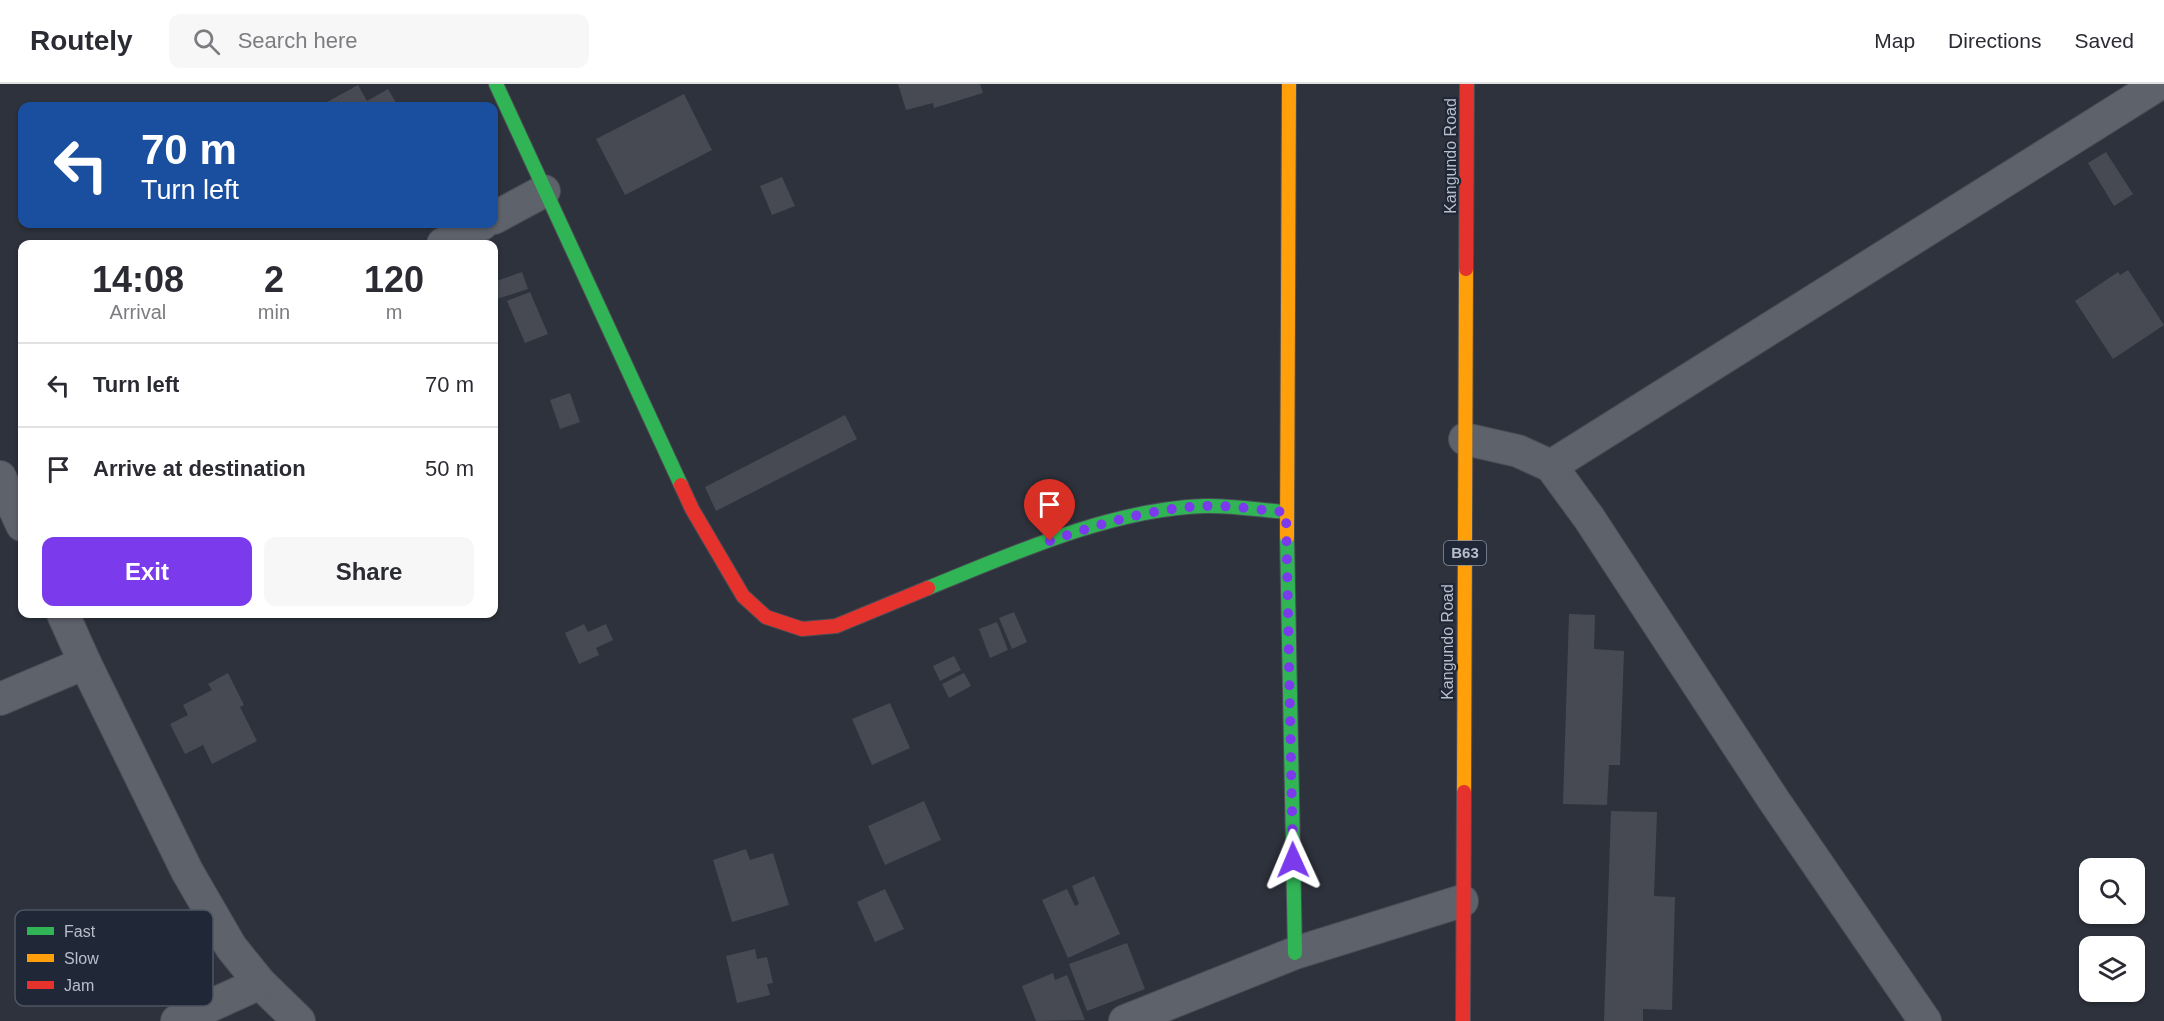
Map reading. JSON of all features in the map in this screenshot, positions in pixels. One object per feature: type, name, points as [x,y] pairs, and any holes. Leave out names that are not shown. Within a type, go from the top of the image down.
[{"type":"main road","points":[[496,84],[692,509],[743,596],[766,617],[802,629],[836,626],[1010,555],[1091,527],[1148,513],[1204,506],[1286,512]]},
{"type":"main road","points":[[1289,84],[1286,512],[1295,953]]},
{"type":"main road","name":"Kangundo Road","points":[[1462,1021],[1467,84]]},
{"type":"street","points":[[1551,466],[2159,84]]},
{"type":"street","points":[[498,216],[544,191]]},
{"type":"street","points":[[451,240],[474,228]]},
{"type":"street","points":[[1465,439],[1518,451],[1551,466],[1589,518],[1773,799],[1925,1021]]},
{"type":"street","points":[[18,467],[0,477],[18,516]]},
{"type":"street","points":[[65,618],[187,871],[210,910]]},
{"type":"street","points":[[0,699],[85,663]]},
{"type":"street","points":[[1125,1021],[1295,953],[1462,901]]},
{"type":"street","points":[[213,916],[231,947],[260,983],[299,1021]]},
{"type":"street","points":[[213,1005],[260,983]]},
{"type":"street","points":[[177,1021],[210,1006]]},
{"type":"building","points":[[898,84],[980,84],[983,93],[934,108],[933,103],[906,110]]},
{"type":"building","points":[[358,85],[367,101],[388,89],[396,102],[327,102]]},
{"type":"building","points":[[684,94],[712,150],[625,195],[596,139]]},
{"type":"building","points":[[2106,152],[2133,194],[2114,206],[2088,163]]},
{"type":"building","points":[[782,177],[795,206],[772,215],[760,186]]},
{"type":"building","points":[[2128,270],[2164,325],[2113,359],[2075,301],[2118,272],[2120,275]]},
{"type":"building","points":[[522,272],[528,289],[498,299],[498,281]]},
{"type":"building","points":[[530,292],[548,334],[525,343],[507,301]]},
{"type":"building","points":[[570,393],[580,422],[560,429],[550,400]]},
{"type":"building","points":[[845,415],[857,439],[716,511],[705,487]]},
{"type":"building","points":[[1014,612],[1027,642],[1012,649],[999,618]]},
{"type":"building","points":[[1569,614],[1595,615],[1594,649],[1624,651],[1620,765],[1609,765],[1607,805],[1563,804]]},
{"type":"building","points":[[997,622],[1008,650],[990,658],[979,629]]},
{"type":"building","points":[[584,624],[588,632],[606,624],[613,640],[596,648],[599,655],[579,664],[565,633]]},
{"type":"building","points":[[954,656],[961,670],[940,681],[933,666]]},
{"type":"building","points":[[228,673],[244,705],[240,707],[257,741],[212,764],[203,745],[185,754],[170,724],[188,715],[183,705],[212,690],[208,684]]},
{"type":"building","points":[[964,673],[971,686],[949,698],[942,684]]},
{"type":"building","points":[[890,703],[910,748],[872,765],[852,719]]},
{"type":"building","points":[[924,801],[941,840],[885,865],[868,826]]},
{"type":"building","points":[[1611,811],[1657,812],[1654,896],[1675,897],[1672,1010],[1643,1009],[1643,1021],[1604,1021]]},
{"type":"building","points":[[746,849],[750,860],[773,853],[789,905],[732,922],[713,860]]},
{"type":"building","points":[[1094,876],[1120,934],[1068,958],[1042,900],[1067,889],[1075,906],[1079,904],[1072,886]]},
{"type":"building","points":[[885,889],[904,929],[875,942],[857,902]]},
{"type":"building","points":[[1127,943],[1145,989],[1087,1011],[1069,964]]},
{"type":"building","points":[[755,949],[757,959],[767,957],[773,983],[767,984],[770,995],[737,1003],[726,956]]},
{"type":"building","points":[[1053,973],[1055,980],[1067,975],[1085,1020],[1036,1021],[1022,986]]},
{"type":"traffic: fast","points":[[496,84],[681,485]]},
{"type":"traffic: fast","points":[[928,588],[1063,535],[1133,515],[1204,506],[1286,512]]},
{"type":"traffic: fast","points":[[1287,537],[1295,953]]},
{"type":"traffic: slow","points":[[1287,537],[1289,84]]},
{"type":"traffic: slow","points":[[1464,792],[1466,269]]},
{"type":"traffic: jam","points":[[1466,269],[1467,84]]},
{"type":"traffic: jam","points":[[681,485],[692,509],[743,596],[766,617],[802,629],[836,626],[928,588]]},
{"type":"traffic: jam","points":[[1463,1021],[1464,792]]},
{"type":"route","points":[[1050,541],[1091,527],[1148,513],[1204,506],[1286,512],[1293,860]]}]
